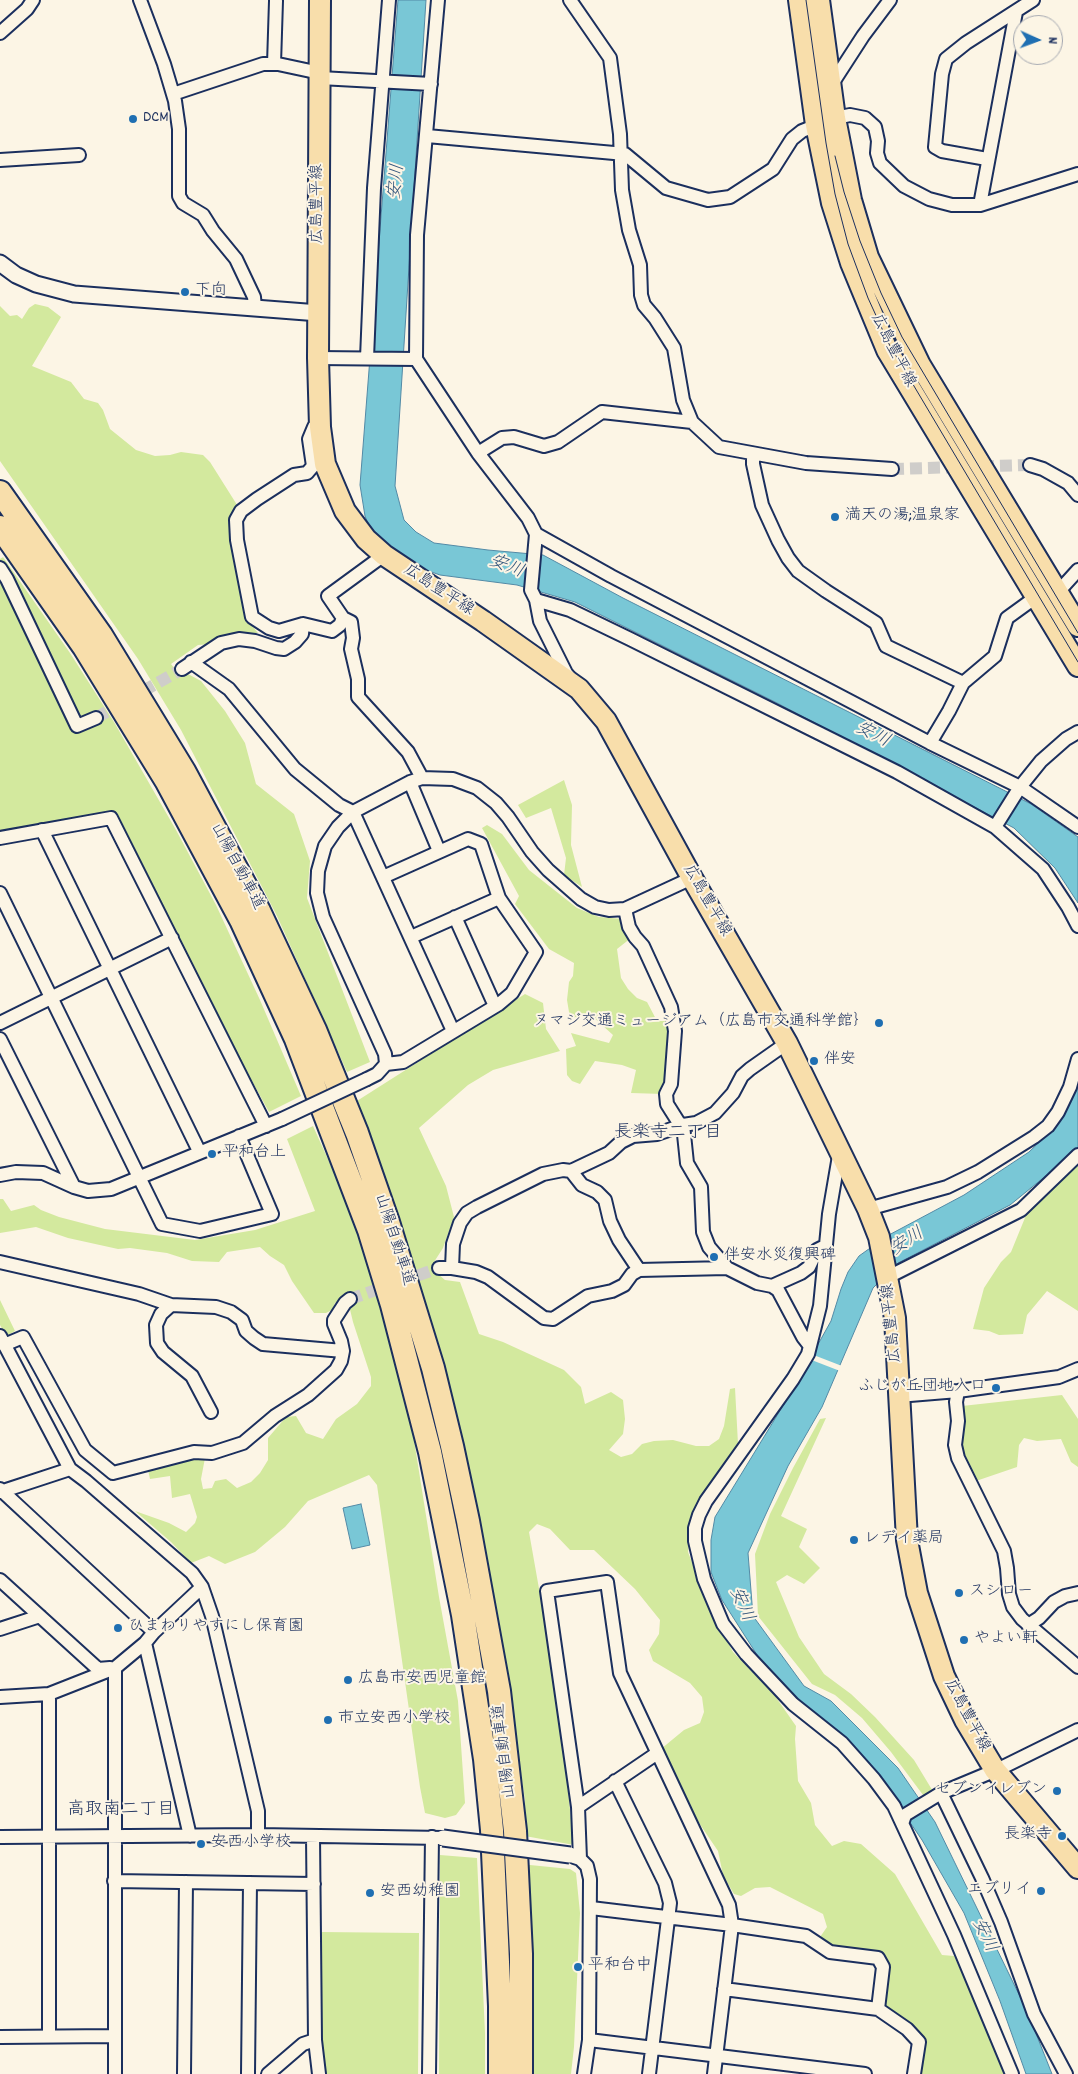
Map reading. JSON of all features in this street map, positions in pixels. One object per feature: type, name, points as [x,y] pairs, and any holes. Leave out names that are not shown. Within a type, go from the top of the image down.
[{"type":"highway","name":"山陽自動車道","points":[[0,492],[101,634],[184,771],[255,902],[315,1030],[357,1133],[388,1222],[430,1360],[450,1438],[468,1521],[499,1691],[515,1831],[521,1954],[521,2074]]},
{"type":"highway","name":"山陽自動車道","points":[[0,527],[84,647],[126,714],[167,782],[241,920],[296,1039],[368,1230],[392,1305],[430,1452],[463,1615],[476,1694],[492,1830],[499,1996],[500,2074]]},
{"type":"main road","name":"広島豊平線","points":[[320,0],[318,358],[320,427],[325,464],[345,511],[366,540],[384,556],[483,621],[579,689],[606,721],[692,878],[788,1043],[868,1209],[879,1237],[895,1318],[907,1540],[917,1593],[944,1676],[965,1720],[996,1770],[1078,1868]]},
{"type":"main road","name":"広島豊平線","points":[[799,0],[816,125],[832,203],[852,264],[888,350],[1078,666]]},
{"type":"main road","name":"広島豊平線","points":[[818,0],[835,118],[851,200],[868,257],[920,365],[1078,626]]},
{"type":"street","points":[[0,33],[27,9],[33,0]]},
{"type":"street","points":[[140,0],[173,94],[179,129],[179,196],[183,203],[203,215],[236,259],[254,297],[255,307]]},
{"type":"street","points":[[369,358],[374,188],[385,81],[389,0]]},
{"type":"street","points":[[438,0],[428,84],[427,136],[417,235],[413,359],[478,453],[528,518],[536,534],[534,595],[540,621],[566,673],[579,689]]},
{"type":"street","points":[[570,0],[610,58],[622,190],[629,230],[640,265],[641,295],[644,305],[655,318],[674,348],[683,400],[692,422],[720,447],[806,463],[892,469]]},
{"type":"street","points":[[816,125],[830,86],[890,0]]},
{"type":"street","points":[[987,159],[942,151],[935,147],[942,74],[946,59],[966,43],[1033,0]]},
{"type":"street","points":[[274,64],[276,1]]},
{"type":"street","points":[[980,205],[987,159],[1016,12]]},
{"type":"street","points":[[173,94],[263,64],[274,64],[320,75],[428,84]]},
{"type":"street","points":[[427,136],[625,154],[666,188],[708,200],[730,197],[773,169],[792,139],[802,131],[835,118],[850,115],[865,118],[875,126],[878,141],[877,153],[880,163],[904,186],[929,200],[952,204],[980,205],[1078,174]]},
{"type":"street","points":[[0,160],[79,155]]},
{"type":"street","points":[[0,263],[16,275],[36,284],[74,294],[113,299],[255,307],[318,313]]},
{"type":"street","points":[[318,358],[413,359]]},
{"type":"street","points":[[478,453],[502,438],[514,436],[544,446],[558,442],[602,412],[692,422]]},
{"type":"street","points":[[320,427],[314,427],[309,439],[313,466],[307,473],[294,475],[241,511],[236,520],[239,548],[252,617],[270,628],[279,630],[303,624],[332,632],[340,625],[343,618]]},
{"type":"street","points":[[754,454],[753,464],[762,505],[778,540],[798,571],[826,592],[876,623],[886,646],[963,683]]},
{"type":"street","points":[[1030,465],[1043,469],[1068,482],[1078,495]]},
{"type":"street","points":[[536,534],[610,576],[930,744],[1020,787],[1078,827]]},
{"type":"street","points":[[384,556],[328,596],[343,618],[351,622],[353,638],[351,649],[358,679],[358,697],[408,752],[439,851]]},
{"type":"street","points":[[0,568],[77,726],[96,718]]},
{"type":"street","points":[[1058,592],[1078,570]]},
{"type":"street","points":[[534,595],[630,638],[997,824],[1043,870],[1068,907],[1078,926]]},
{"type":"street","points":[[930,744],[963,683],[995,656],[1006,618],[1036,597]]},
{"type":"street","points":[[303,624],[302,634],[295,642],[284,649],[255,641],[239,639],[221,643],[186,665],[229,689],[295,769],[339,805],[353,812],[453,1031]]},
{"type":"street","points":[[997,824],[1020,787],[1041,761],[1066,739],[1078,732]]},
{"type":"street","points":[[386,1064],[386,1054],[382,1044],[323,917],[317,893],[318,870],[325,846],[338,827],[353,812],[416,780],[454,779],[477,788],[496,803],[532,852],[568,888],[595,907],[609,910],[624,910],[692,878]]},
{"type":"street","points":[[0,838],[111,818],[266,1126]]},
{"type":"street","points":[[42,830],[199,1151]]},
{"type":"street","points":[[0,1175],[16,1172],[43,1173],[88,1191],[111,1189],[199,1151],[282,1119],[377,1074],[386,1064],[403,1062],[495,1006],[512,993],[536,952],[499,898],[481,844],[468,839],[383,877]]},
{"type":"street","points":[[0,893],[162,1224],[200,1231],[272,1214],[239,1136]]},
{"type":"street","points":[[411,937],[499,898]]},
{"type":"street","points":[[624,910],[629,927],[634,937],[643,946],[671,1007],[675,1031],[671,1084],[666,1094],[667,1104],[679,1123],[683,1125],[687,1163],[701,1187],[703,1232],[709,1247],[727,1268],[757,1283],[772,1286],[778,1290],[803,1337],[810,1346]]},
{"type":"street","points":[[455,917],[495,1006]]},
{"type":"street","points":[[0,1023],[172,938]]},
{"type":"street","points":[[0,1039],[74,1187]]},
{"type":"street","points":[[727,1268],[639,1270],[632,1274],[624,1285],[612,1291],[588,1296],[553,1318],[544,1318],[488,1277],[476,1272],[446,1268],[460,1223],[467,1213],[543,1174],[563,1170],[571,1171],[609,1153],[621,1142],[633,1136],[657,1134],[683,1125],[696,1123],[715,1113],[733,1093],[742,1076],[788,1043]]},
{"type":"street","points":[[868,1209],[947,1187],[978,1172],[1034,1137],[1048,1126],[1058,1112],[1070,1087],[1078,1059]]},
{"type":"street","points":[[840,1150],[825,1246],[820,1306],[810,1346],[793,1379],[706,1500],[695,1528],[695,1541],[704,1579],[724,1624],[746,1654],[793,1704],[842,1743],[874,1779],[904,1818],[1012,2074]]},
{"type":"street","points":[[888,1276],[1021,1210],[1078,1155]]},
{"type":"street","points":[[571,1171],[582,1185],[597,1192],[605,1200],[610,1221],[619,1240],[639,1270]]},
{"type":"street","points":[[772,1286],[801,1273],[809,1267],[817,1250],[825,1246]]},
{"type":"street","points":[[0,1262],[139,1294],[171,1305],[216,1307],[231,1312],[242,1320],[246,1330],[263,1344],[343,1352]]},
{"type":"street","points":[[258,1835],[258,1811],[212,1616],[202,1587],[192,1573],[70,1469],[2,1341],[23,1337],[85,1450],[113,1473],[194,1452],[212,1453],[242,1443],[275,1416],[308,1395],[336,1370],[341,1361],[343,1352],[341,1341],[334,1324],[337,1314],[350,1299]]},
{"type":"street","points":[[171,1305],[161,1314],[156,1325],[157,1343],[163,1352],[192,1376],[211,1412]]},
{"type":"street","points":[[898,1396],[958,1391],[1076,1374]]},
{"type":"street","points":[[958,1391],[956,1402],[958,1421],[955,1445],[958,1458],[1004,1551],[1009,1594],[1013,1607],[1028,1625],[1078,1667]]},
{"type":"street","points":[[0,1491],[70,1469]]},
{"type":"street","points":[[0,1491],[154,1632]]},
{"type":"street","points":[[0,1580],[98,1670],[115,1668]]},
{"type":"street","points":[[575,1857],[578,1807],[547,1591],[607,1582],[620,1673],[656,1754],[729,1906],[732,1925],[714,2074]]},
{"type":"street","points":[[0,1697],[49,1694],[115,1668],[145,1644],[154,1632],[202,1587]]},
{"type":"street","points":[[1028,1625],[1039,1618],[1054,1602],[1065,1596],[1078,1593]]},
{"type":"street","points":[[0,1629],[40,1616]]},
{"type":"street","points":[[145,1644],[190,1836]]},
{"type":"street","points":[[115,1668],[115,2074]]},
{"type":"street","points":[[49,1694],[49,2036]]},
{"type":"street","points":[[904,1818],[940,1794],[996,1770],[1078,1730]]},
{"type":"street","points":[[578,1807],[656,1754]]},
{"type":"street","points":[[615,1782],[665,1882],[670,1903],[649,2074]]},
{"type":"street","points":[[940,1794],[990,1895],[1034,2014],[1066,2074]]},
{"type":"street","points":[[0,1837],[258,1835],[438,1838],[575,1857],[587,1866],[590,1879],[589,2040],[584,2074]]},
{"type":"street","points":[[313,1836],[316,2040],[319,2074]]},
{"type":"street","points":[[429,2074],[438,1838]]},
{"type":"street","points":[[114,1881],[314,1884]]},
{"type":"street","points":[[184,2074],[186,1882]]},
{"type":"street","points":[[248,2074],[250,1883]]},
{"type":"street","points":[[591,1908],[806,1936],[830,1952],[878,1958],[883,1967],[878,2009]]},
{"type":"street","points":[[724,1989],[878,2009],[908,2029],[919,2042],[914,2074]]},
{"type":"street","points":[[0,2037],[115,2036]]},
{"type":"street","points":[[268,2074],[303,2044],[316,2040]]},
{"type":"street","points":[[589,2040],[716,2056],[779,2069],[865,2074]]},
{"type":"green space","points":[[35,304],[48,307],[61,317],[32,366],[71,382],[84,399],[98,403],[103,410],[110,429],[136,450],[155,456],[181,452],[203,455],[210,462],[239,508],[248,621],[258,633],[230,633],[212,644],[198,645],[171,664],[180,675],[188,674],[201,681],[225,711],[245,743],[256,784],[294,814],[310,861],[307,898],[370,1062],[347,1072],[277,916],[181,730],[138,659],[0,461],[0,306],[10,316],[17,315],[22,319],[29,308]]},
{"type":"green space","points":[[3,557],[70,653],[114,722],[176,830],[216,905],[260,1000],[301,1096],[269,1112],[174,939],[114,817],[0,836],[0,559]]},
{"type":"green space","points":[[564,780],[572,805],[571,845],[582,887],[564,875],[566,858],[551,808],[526,818],[518,805]]},
{"type":"green space","points":[[487,825],[502,834],[529,870],[577,908],[599,917],[623,919],[631,938],[617,949],[621,978],[637,998],[647,1002],[657,1021],[667,1021],[670,1033],[663,1094],[631,1093],[636,1070],[622,1065],[595,1061],[580,1084],[572,1081],[567,1075],[566,1049],[576,1046],[571,1033],[609,1043],[613,1035],[591,1015],[570,1018],[567,1000],[574,963],[549,949],[515,904],[519,896],[482,828]]},
{"type":"green space","points":[[525,994],[543,1003],[546,1029],[560,1051],[493,1070],[468,1085],[419,1128],[446,1186],[454,1217],[443,1248],[434,1262],[438,1274],[445,1280],[460,1282],[479,1334],[503,1342],[564,1370],[581,1387],[585,1404],[611,1392],[623,1400],[625,1419],[623,1434],[609,1450],[621,1457],[632,1454],[642,1444],[654,1441],[673,1440],[696,1446],[709,1446],[719,1439],[724,1426],[730,1389],[735,1388],[738,1444],[702,1496],[692,1518],[688,1552],[710,1610],[733,1652],[775,1696],[796,1726],[798,1781],[811,1803],[815,1825],[832,1846],[844,1841],[861,1844],[895,1874],[942,1955],[954,1956],[1006,2074],[920,2074],[917,2032],[902,2018],[885,2007],[888,1967],[818,1940],[827,1927],[823,1914],[770,1887],[755,1888],[741,1896],[734,1894],[723,1875],[718,1851],[695,1817],[661,1749],[684,1730],[700,1723],[704,1712],[702,1697],[690,1683],[653,1661],[649,1650],[659,1634],[660,1620],[635,1589],[594,1550],[570,1550],[550,1529],[537,1524],[529,1532],[556,1685],[574,1845],[525,1836],[525,1800],[508,1689],[477,1530],[349,1106]]},
{"type":"green space","points":[[313,1126],[378,1277],[396,1348],[414,1440],[458,1701],[465,1803],[456,1815],[445,1818],[425,1813],[377,1485],[369,1475],[308,1501],[285,1527],[255,1552],[225,1564],[209,1556],[191,1563],[171,1542],[135,1511],[169,1523],[186,1532],[195,1523],[197,1517],[190,1494],[172,1498],[170,1476],[150,1479],[148,1470],[194,1456],[205,1458],[201,1479],[203,1489],[212,1488],[215,1481],[226,1479],[237,1488],[251,1482],[260,1473],[268,1460],[268,1438],[286,1417],[296,1416],[306,1433],[323,1439],[336,1419],[357,1404],[371,1386],[371,1377],[347,1297],[335,1303],[332,1310],[326,1313],[314,1313],[292,1281],[284,1265],[260,1247],[227,1252],[219,1262],[192,1261],[167,1253],[130,1248],[118,1249],[68,1238],[36,1227],[0,1233],[0,1199],[3,1199],[11,1211],[34,1205],[59,1217],[105,1229],[195,1240],[255,1230],[315,1211],[287,1139]]},
{"type":"green space","points":[[1078,1159],[1078,1311],[1047,1291],[1027,1315],[1023,1334],[999,1335],[989,1331],[973,1329],[984,1288],[1001,1262],[1011,1252],[1029,1208]]},
{"type":"green space","points":[[0,1300],[15,1331],[6,1336],[0,1325]]},
{"type":"green space","points":[[1062,1395],[1078,1419],[1078,1467],[1071,1462],[1061,1439],[1037,1441],[1024,1438],[1019,1445],[1017,1467],[976,1481],[964,1460],[961,1446],[962,1406]]},
{"type":"green space","points":[[826,1418],[781,1516],[807,1529],[799,1547],[820,1568],[804,1584],[787,1575],[776,1582],[799,1637],[824,1674],[851,1694],[914,1760],[934,1793],[926,1799],[891,1752],[862,1718],[835,1695],[812,1684],[758,1616],[755,1554],[770,1514],[793,1468],[820,1419]]},
{"type":"green space","points":[[440,1855],[477,1858],[485,2033],[485,2074],[439,2074]]},
{"type":"green space","points":[[520,1864],[570,1869],[576,1873],[580,1913],[571,2074],[528,2074],[527,2043],[532,1940]]},
{"type":"green space","points":[[321,1932],[419,1933],[418,2074],[326,2074],[322,2055]]},
{"type":"water","name":"安川","points":[[398,0],[426,0],[395,486],[404,520],[416,532],[434,543],[543,555],[623,598],[1031,804],[1078,837],[1078,903],[1055,868],[1014,828],[777,703],[575,602],[517,585],[440,575],[412,565],[372,533],[365,516],[360,485]]},
{"type":"water","name":"安川","points":[[1078,1081],[1078,1147],[1069,1157],[1010,1205],[898,1263],[873,1288],[822,1407],[788,1466],[748,1553],[753,1616],[804,1686],[831,1701],[898,1768],[935,1822],[1027,2011],[1052,2074],[1026,2074],[1000,2001],[964,1913],[922,1840],[878,1775],[768,1672],[722,1600],[711,1572],[711,1540],[715,1517],[792,1391],[831,1321],[848,1272],[859,1256],[887,1236],[964,1195],[1029,1152],[1055,1127]]},
{"type":"water","points":[[361,1504],[370,1545],[352,1549],[343,1508]]},
{"type":"pier","points":[[811,1354],[842,1366],[840,1371],[809,1359]]},
{"type":"tunnel","points":[[892,469],[1030,465]]},
{"type":"tunnel","points":[[96,718],[182,669]]},
{"type":"tunnel","points":[[350,1299],[439,1268]]},
{"type":"tram line","points":[[806,0],[835,194],[848,244],[868,298],[889,344],[1078,662]]},
{"type":"tram line","points":[[835,156],[844,192],[860,241],[881,293],[902,337],[1078,633]]},
{"type":"place","name":"DCM","points":[[133,119]]},
{"type":"place","name":"下向","points":[[185,292]]},
{"type":"place","name":"満天の湯;温泉家","points":[[835,517]]},
{"type":"place","name":"ヌマジ交通ミュージアム（広島市交通科学館｝","points":[[879,1023]]},
{"type":"place","name":"伴安","points":[[814,1061]]},
{"type":"place","name":"平和台上","points":[[212,1154]]},
{"type":"place","name":"伴安水災復興碑","points":[[714,1257]]},
{"type":"place","name":"ふじが丘団地入口","points":[[996,1388]]},
{"type":"place","name":"レデイ薬局","points":[[854,1540]]},
{"type":"place","name":"スシロー","points":[[959,1593]]},
{"type":"place","name":"ひまわりやすにし保育園","points":[[118,1628]]},
{"type":"place","name":"やよい軒","points":[[964,1640]]},
{"type":"place","name":"広島市安西児童館","points":[[348,1680]]},
{"type":"place","name":"市立安西小学校","points":[[328,1720]]},
{"type":"place","name":"セブンイレブン","points":[[1057,1791]]},
{"type":"place","name":"長楽寺","points":[[1062,1836]]},
{"type":"place","name":"安西小学校","points":[[201,1844]]},
{"type":"place","name":"エブリイ","points":[[1041,1891]]},
{"type":"place","name":"安西幼稚園","points":[[370,1893]]},
{"type":"place","name":"平和台中","points":[[578,1967]]},
{"type":"district","name":"長楽寺二丁目","points":[[668,1135]]},
{"type":"district","name":"高取南二丁目","points":[[121,1812]]}]
